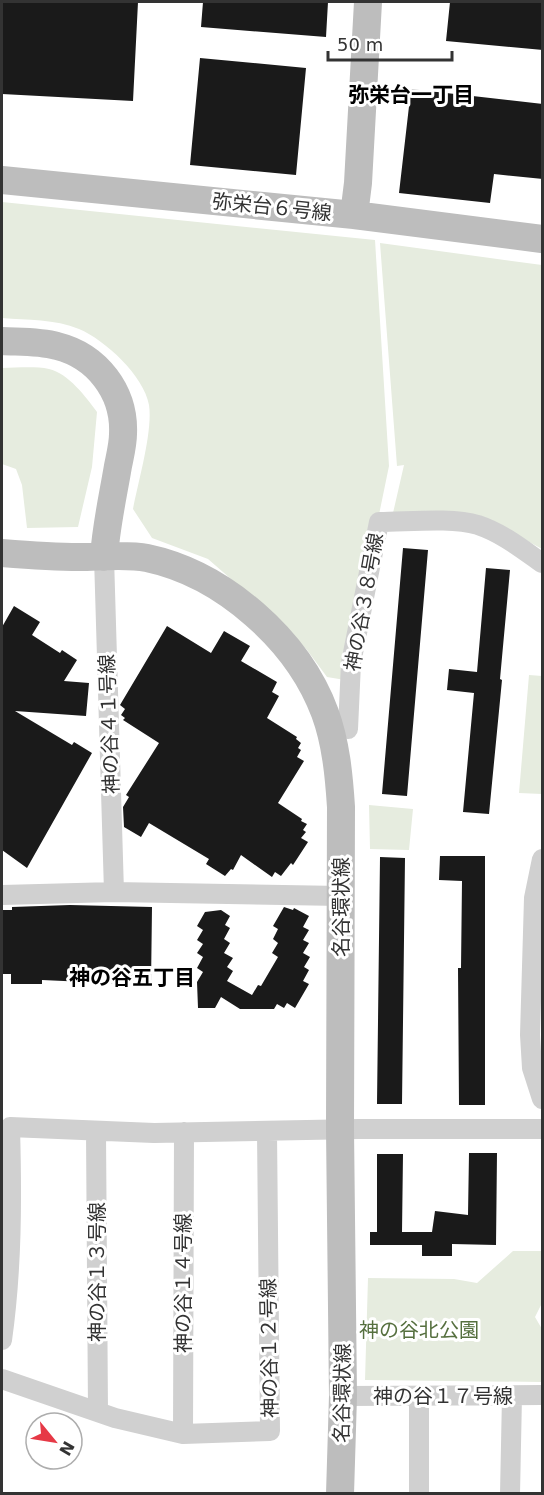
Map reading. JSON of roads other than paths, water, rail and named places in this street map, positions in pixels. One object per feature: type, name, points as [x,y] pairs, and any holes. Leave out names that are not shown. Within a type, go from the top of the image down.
[{"type":"street","points":[[354,214],[358,183],[368,2]]},
{"type":"street","name":"弥栄台６号線","points":[[2,180],[354,214],[543,239]]},
{"type":"street","points":[[2,341],[66,348],[90,361],[112,386],[120,405],[123,433],[104,557]]},
{"type":"street","name":"神の谷３８号線","points":[[348,729],[351,663],[379,522],[461,522],[479,525],[510,540],[543,563]]},
{"type":"street","name":"名谷環状線","points":[[2,553],[66,557],[145,557],[189,571],[231,594],[262,622],[301,668],[326,714],[339,772],[341,807],[340,1129],[343,1396],[340,1494]]},
{"type":"street","name":"神の谷４１号線","points":[[104,557],[114,892]]},
{"type":"street","points":[[543,859],[534,898],[530,1035],[532,1068],[543,1099]]},
{"type":"street","points":[[2,895],[114,892],[341,896]]},
{"type":"street","points":[[2,1340],[12,1216],[10,1127],[96,1132],[543,1129]]},
{"type":"street","name":"神の谷１３号線","points":[[96,1132],[98,1412]]},
{"type":"street","name":"神の谷１４号線","points":[[183,1434],[184,1132]]},
{"type":"street","name":"神の谷１２号線","points":[[2,1379],[115,1418],[183,1434],[270,1431],[267,1132]]},
{"type":"street","name":"神の谷１７号線","points":[[343,1396],[543,1395]]},
{"type":"street","points":[[419,1396],[419,1494]]},
{"type":"street","points":[[510,1494],[512,1396]]},
{"type":"district","name":"弥栄台一丁目","points":[[411,95]]},
{"type":"district","name":"神の谷五丁目","points":[[132,978]]},
{"type":"park label","name":"神の谷北公園","points":[[419,1330]]}]
